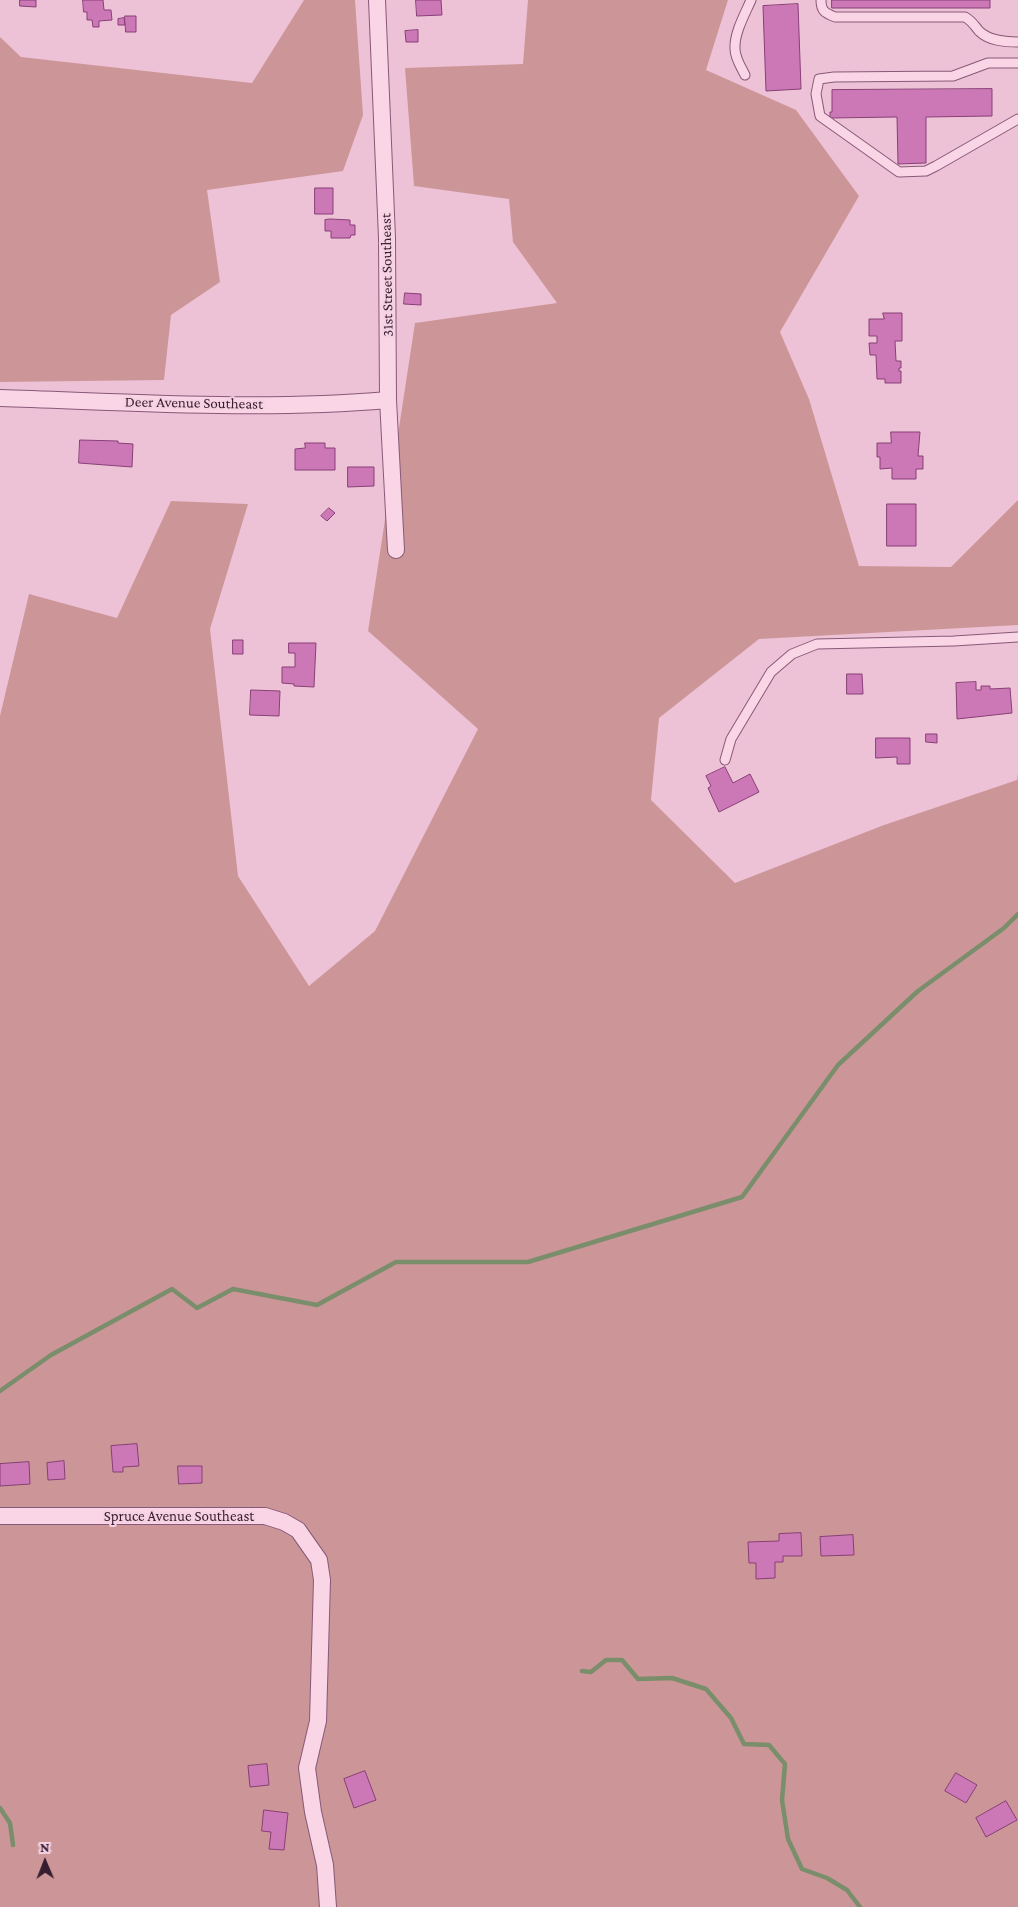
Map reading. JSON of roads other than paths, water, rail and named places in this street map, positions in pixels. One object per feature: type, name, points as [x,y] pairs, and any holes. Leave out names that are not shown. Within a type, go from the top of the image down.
[{"type":"street","name":"31st Street Southeast","points":[[377,0],[387,238],[388,400],[396,550]]},
{"type":"street","name":"Deer Avenue Southeast","points":[[0,398],[234,404],[345,404],[388,400]]},
{"type":"street","name":"Spruce Avenue Southeast","points":[[0,1516],[265,1516],[284,1522],[298,1530],[319,1560],[322,1580],[318,1721],[307,1768],[313,1812],[325,1865],[328,1907]]},
{"type":"lane","points":[[745,75],[738,62],[735,48],[738,32],[751,0]]},
{"type":"lane","points":[[821,0],[821,9],[834,17],[965,17],[973,21],[984,36],[1004,42],[1018,42]]},
{"type":"lane","points":[[1018,63],[988,63],[953,76],[819,79],[816,94],[820,116],[899,172],[926,170],[936,166],[1018,119]]},
{"type":"lane","points":[[725,760],[731,739],[771,672],[792,654],[818,644],[954,641],[1018,637]]},
{"type":"waterway","points":[[0,1391],[51,1355],[172,1289],[197,1308],[233,1289],[317,1305],[396,1262],[528,1262],[742,1197],[838,1065],[918,991],[1004,928],[1018,914]]},
{"type":"waterway","points":[[582,1671],[591,1672],[606,1660],[622,1660],[638,1679],[672,1678],[706,1689],[731,1718],[744,1744],[769,1745],[785,1764],[782,1800],[788,1839],[802,1869],[827,1878],[847,1890],[860,1907]]},
{"type":"waterway","points":[[0,1808],[10,1823],[13,1845]]}]
